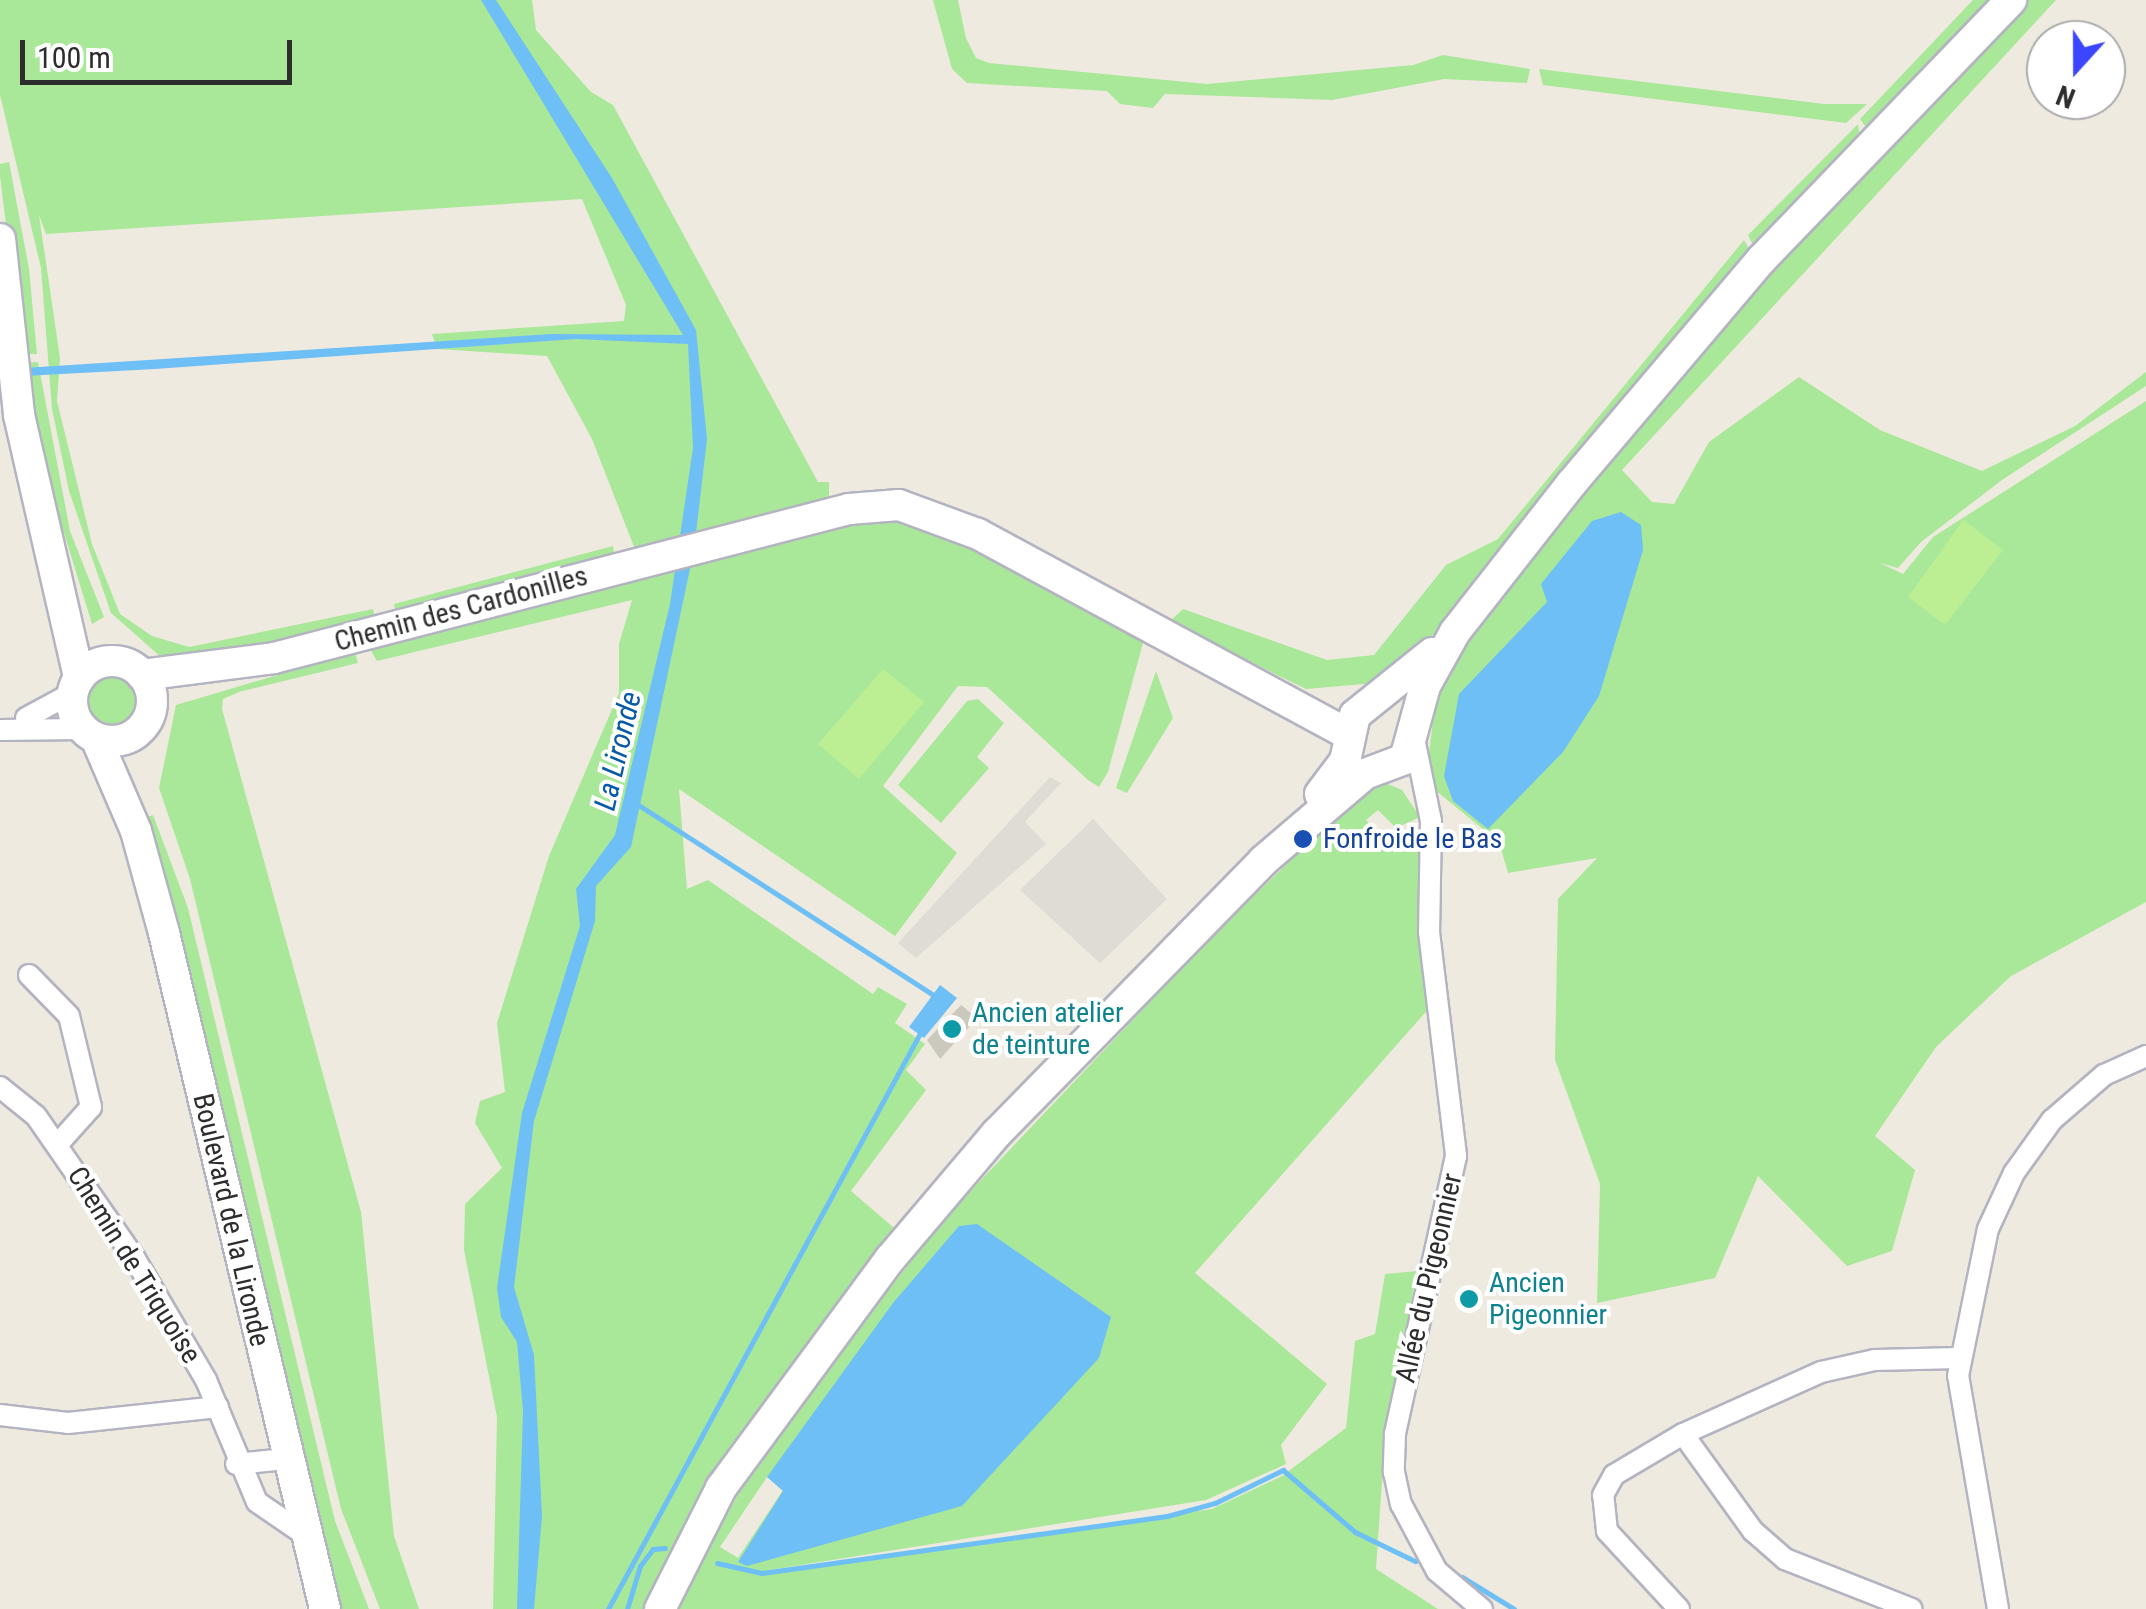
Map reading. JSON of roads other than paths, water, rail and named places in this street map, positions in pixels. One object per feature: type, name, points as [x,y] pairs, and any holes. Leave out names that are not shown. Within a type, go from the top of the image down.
[{"type":"street","points":[[1263,861],[1384,767],[1405,758],[1415,738],[1425,686],[1455,632],[1686,344],[2011,0]]},
{"type":"street","points":[[0,239],[7,382],[58,569],[76,686],[0,728]]},
{"type":"street","name":"Chemin des Cardonilles","points":[[90,734],[123,740],[148,717],[274,658],[849,509],[911,507],[994,542],[1220,662]]},
{"type":"street","points":[[58,569],[89,631],[130,668],[148,717]]},
{"type":"street","points":[[660,1609],[742,1456],[890,1258],[997,1133],[1263,861],[1335,776],[1349,738],[1369,704],[1455,632]]},
{"type":"street","name":"Chemin des Cardonilles","points":[[76,686],[130,668],[274,658]]},
{"type":"street","points":[[1220,662],[1300,694],[1401,706],[1415,738]]},
{"type":"street","points":[[1220,662],[1349,738],[1361,759],[1384,767],[1426,797]]},
{"type":"street","name":"Boulevard de la Lironde","points":[[76,686],[90,734],[136,832]]},
{"type":"street","name":"Boulevard de la Lironde","points":[[148,717],[133,764],[136,832],[302,1532],[325,1609]]},
{"type":"street","points":[[0,728],[90,734]]},
{"type":"street","name":"Allée du Pigeonnier","points":[[1415,738],[1426,797],[1430,932],[1456,1156],[1398,1418],[1394,1472],[1401,1504],[1437,1571],[1482,1609]]},
{"type":"street","points":[[29,975],[69,1016],[90,1107],[58,1145]]},
{"type":"street","points":[[1998,1609],[1958,1358],[1988,1229],[2014,1173],[2072,1100],[2146,1056]]},
{"type":"street","name":"Chemin de Triquoise","points":[[0,1087],[58,1145],[135,1259],[218,1407],[236,1464],[257,1502],[302,1532]]},
{"type":"street","points":[[1679,1609],[1628,1558],[1602,1508],[1614,1476],[1683,1434],[1821,1372],[1875,1360],[1958,1358]]},
{"type":"street","points":[[0,1415],[68,1423],[218,1407]]},
{"type":"street","points":[[1683,1434],[1753,1531],[1785,1560],[1912,1609]]},
{"type":"street","points":[[236,1464],[286,1459]]},
{"type":"water","points":[[481,0],[496,0],[612,178],[696,330],[707,439],[694,550],[631,847],[596,886],[595,921],[534,1121],[514,1287],[534,1355],[542,1516],[534,1609],[517,1609],[523,1411],[517,1342],[501,1317],[497,1288],[522,1113],[580,926],[576,889],[615,835],[670,604],[693,448],[688,344],[576,339],[24,376],[24,368],[552,334],[683,335]]},
{"type":"water","points":[[1621,512],[1641,525],[1643,550],[1599,696],[1563,752],[1488,829],[1453,801],[1444,776],[1459,694],[1547,602],[1541,584],[1592,521]]},
{"type":"water","points":[[940,985],[957,998],[924,1038],[909,1027]]},
{"type":"water","points":[[977,1224],[1111,1317],[1099,1358],[962,1506],[747,1566],[738,1562],[783,1491],[767,1477],[893,1303],[959,1226]]},
{"type":"waterway","name":"La Lironde","points":[[637,804],[933,995]]},
{"type":"waterway","points":[[608,1609],[919,1035]]},
{"type":"waterway","points":[[717,1563],[762,1573],[1167,1516],[1215,1503],[1283,1470],[1355,1532],[1415,1561]]},
{"type":"waterway","points":[[627,1609],[640,1566],[653,1549],[665,1548]]},
{"type":"waterway","points":[[1462,1577],[1514,1609]]},
{"type":"place","name":"Fonfroide le Bas","points":[[1303,839]]},
{"type":"place","name":"Ancien atelier de teinture","points":[[952,1029]]},
{"type":"place","name":"Ancien Pigeonnier","points":[[1469,1299]]}]
